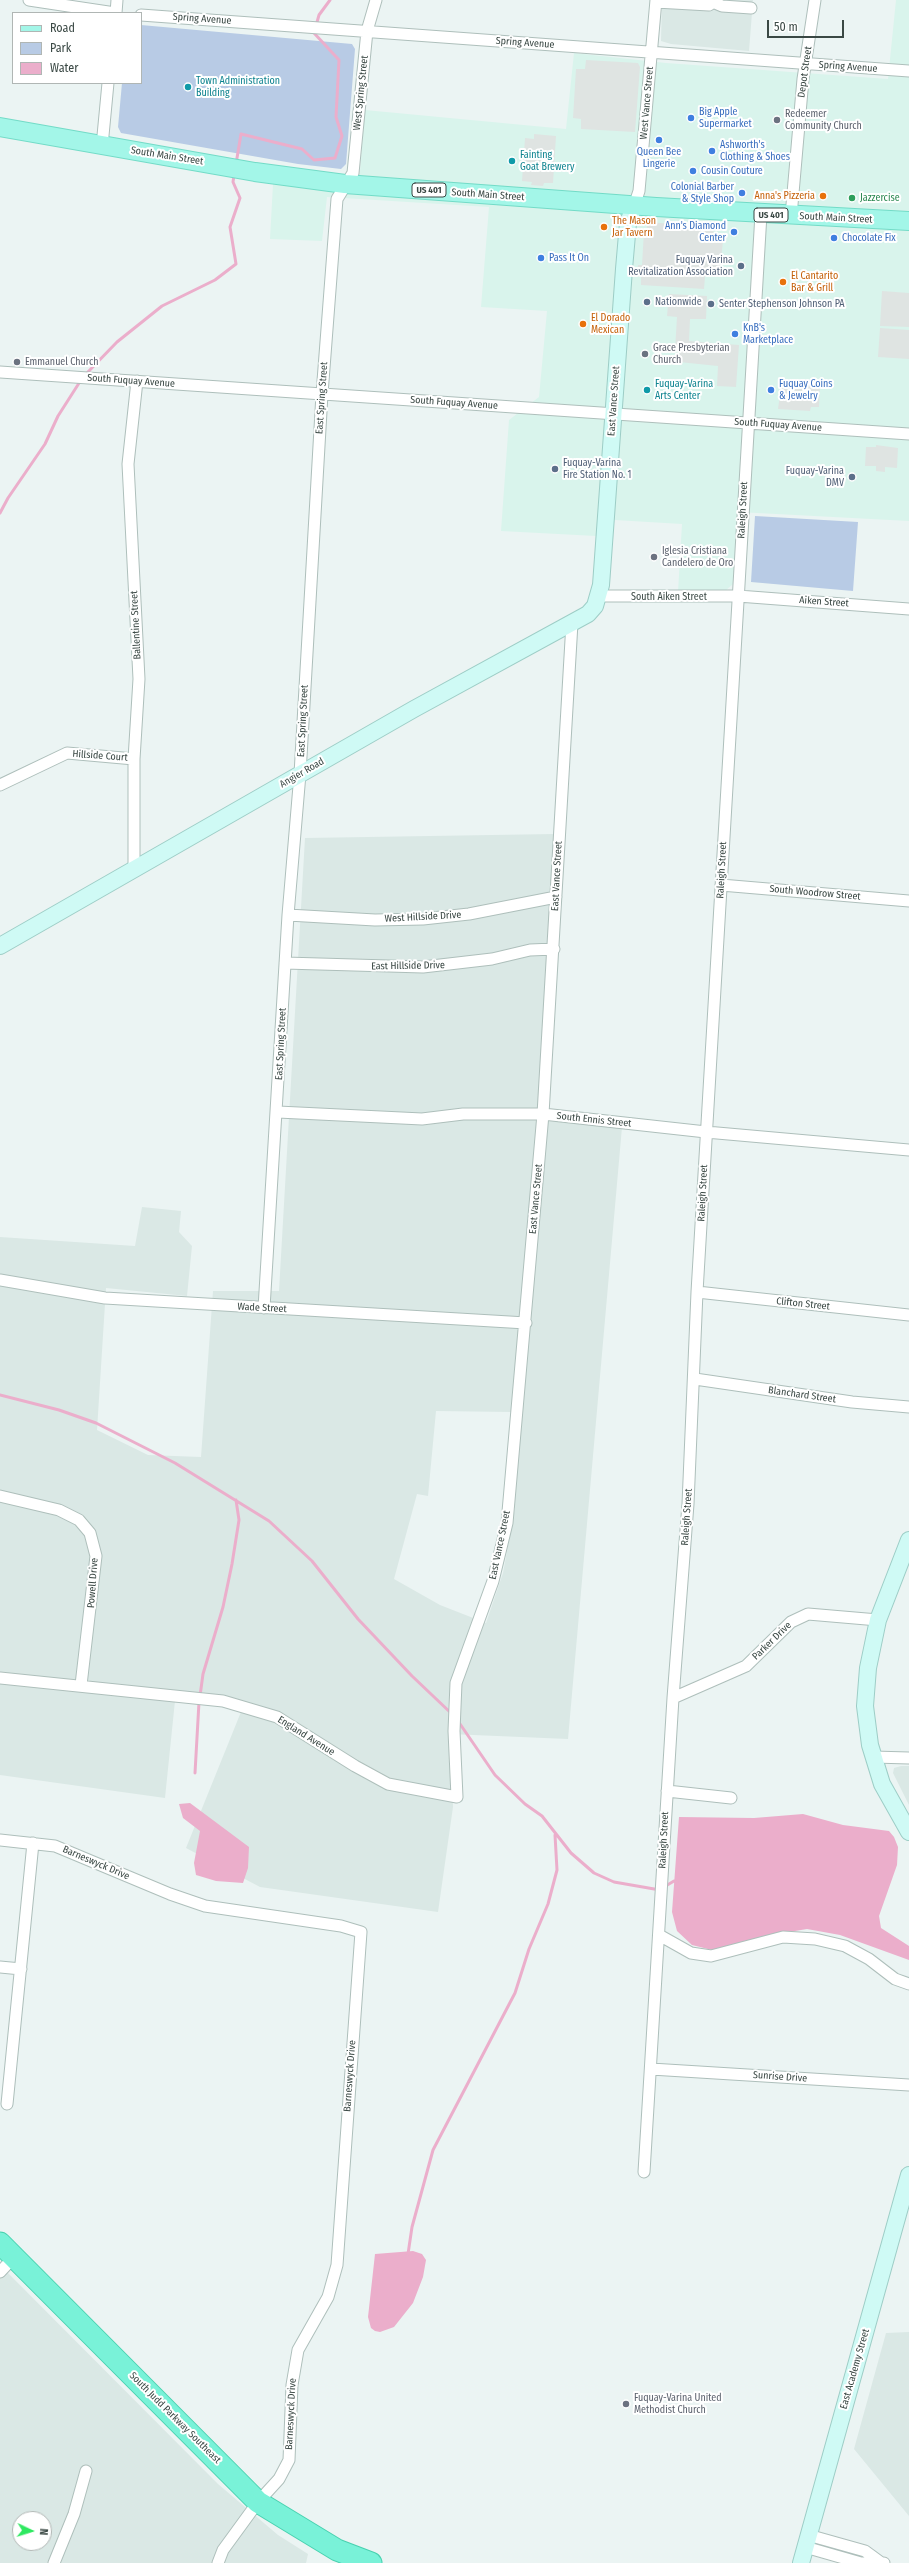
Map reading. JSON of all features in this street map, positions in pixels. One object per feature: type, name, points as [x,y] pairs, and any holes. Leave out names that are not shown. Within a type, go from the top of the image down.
[{"type":"highway","name":"South Judd Parkway Southeast","points":[[4,2249],[258,2502],[337,2550],[371,2563]]},
{"type":"main road","name":"South Main Street","points":[[0,127],[292,178],[345,184],[634,206],[909,222]]},
{"type":"street","points":[[30,0],[109,12]]},
{"type":"street","points":[[116,12],[117,0]]},
{"type":"street","name":"West Spring Street","points":[[345,184],[353,173],[367,31],[376,0]]},
{"type":"street","name":"Depot Street","points":[[790,216],[801,95],[807,64],[815,0]]},
{"type":"street","points":[[656,1],[709,5],[716,1],[722,6],[751,8]]},
{"type":"street","name":"West Vance Street","points":[[634,206],[639,191],[656,1]]},
{"type":"street","name":"Spring Avenue","points":[[142,15],[909,71]]},
{"type":"street","points":[[102,146],[108,84]]},
{"type":"street","name":"East Spring Street","points":[[264,1308],[278,1112],[288,915],[300,774],[322,394],[337,200],[345,184]]},
{"type":"street","name":"East Vance Street","points":[[600,596],[612,414],[628,223],[634,206]]},
{"type":"street","name":"Raleigh Street","points":[[644,2172],[673,1698],[688,1504],[695,1379],[697,1292],[706,1132],[761,214]]},
{"type":"street","name":"South Fuquay Avenue","points":[[0,372],[909,434]]},
{"type":"street","name":"Ballentine Street","points":[[134,870],[134,758],[139,679],[128,464],[137,381]]},
{"type":"street","name":"Angier Road","points":[[0,946],[300,774],[588,614],[600,596]]},
{"type":"street","name":"South Aiken Street","points":[[600,596],[738,596]]},
{"type":"street","name":"Aiken Street","points":[[738,596],[909,610]]},
{"type":"street","name":"East Vance Street","points":[[456,1767],[454,1731],[456,1683],[493,1581],[507,1523],[526,1323],[543,1114],[554,949],[572,623]]},
{"type":"street","name":"Hillside Court","points":[[0,785],[67,753],[134,758]]},
{"type":"street","name":"South Woodrow Street","points":[[721,885],[909,901]]},
{"type":"street","name":"West Hillside Drive","points":[[288,915],[375,920],[423,919],[470,914],[556,897]]},
{"type":"street","name":"East Hillside Drive","points":[[285,963],[423,967],[492,959],[530,950],[554,949]]},
{"type":"street","name":"South Ennis Street","points":[[278,1112],[422,1119],[463,1114],[543,1114],[706,1132],[909,1150]]},
{"type":"street","name":"Wade Street","points":[[0,1280],[105,1298],[526,1323]]},
{"type":"street","name":"Clifton Street","points":[[697,1292],[909,1315]]},
{"type":"street","name":"Blanchard Street","points":[[695,1379],[852,1402],[909,1407]]},
{"type":"street","name":"Powell Drive","points":[[0,1496],[59,1510],[79,1520],[90,1533],[96,1556],[81,1685]]},
{"type":"street","points":[[909,1540],[878,1620],[871,1648],[866,1686],[867,1726],[873,1757],[888,1796],[909,1832]]},
{"type":"street","name":"Parker Drive","points":[[673,1698],[746,1666],[791,1622],[808,1614],[878,1620]]},
{"type":"street","name":"England Avenue","points":[[0,1678],[81,1685],[223,1701],[277,1717],[355,1766],[388,1784],[417,1791],[457,1797],[456,1767]]},
{"type":"street","points":[[873,1757],[909,1758]]},
{"type":"street","points":[[667,1791],[731,1798]]},
{"type":"street","name":"Barneswyck Drive","points":[[0,1840],[55,1846],[170,1894],[205,1906],[341,1926],[361,1932],[337,2266],[328,2297],[298,2350],[292,2385],[289,2460],[279,2479],[258,2502],[223,2550],[218,2563]]},
{"type":"street","points":[[7,2104],[33,1843]]},
{"type":"street","points":[[659,1935],[691,1953],[711,1956],[783,1937],[815,1939],[845,1946],[869,1959],[894,1979],[909,1984]]},
{"type":"street","points":[[0,1967],[21,1969]]},
{"type":"street","name":"Sunrise Drive","points":[[651,2069],[909,2085]]},
{"type":"street","name":"East Academy Street","points":[[801,2563],[909,2175]]},
{"type":"street","points":[[0,2272],[4,2249]]},
{"type":"street","points":[[54,2563],[74,2514],[86,2471]]},
{"type":"street","points":[[807,2541],[865,2551],[882,2562]]},
{"type":"shaded area","points":[[662,0],[753,0],[749,51],[671,44],[661,41]]},
{"type":"shaded area","points":[[896,0],[909,0],[909,521],[738,512],[733,584],[725,591],[678,592],[682,524],[598,519],[596,536],[501,531],[509,420],[539,397],[547,311],[481,307],[489,207],[327,197],[322,241],[270,239],[273,184],[351,193],[360,171],[365,110],[566,129],[574,53],[666,63],[888,79]]},
{"type":"shaded area","points":[[586,60],[638,63],[640,67],[635,132],[581,129],[581,119],[573,118],[576,69],[585,69]]},
{"type":"shaded area","points":[[534,134],[556,136],[553,183],[544,183],[543,186],[531,185],[532,182],[522,181],[525,138],[534,139]]},
{"type":"shaded area","points":[[647,222],[714,227],[713,239],[723,240],[720,271],[711,270],[705,277],[704,289],[641,285],[641,277],[637,276],[638,265],[642,265],[644,231],[647,231]]},
{"type":"shaded area","points":[[882,291],[909,293],[909,327],[880,326]]},
{"type":"shaded area","points":[[669,294],[707,296],[706,319],[690,319],[689,341],[739,345],[736,387],[717,386],[718,366],[679,362],[680,351],[675,350],[677,317],[667,316]]},
{"type":"shaded area","points":[[880,328],[909,330],[909,359],[878,357]]},
{"type":"shaded area","points":[[782,381],[820,383],[819,407],[811,407],[810,411],[778,409]]},
{"type":"shaded area","points":[[876,445],[898,448],[897,468],[885,467],[885,472],[876,471],[876,466],[865,466],[866,447],[876,447]]},
{"type":"shaded area","points":[[554,834],[537,1120],[622,1127],[568,1739],[450,1734],[453,1807],[438,1912],[260,1887],[186,1848],[245,1702],[207,1693],[176,1691],[165,1798],[0,1775],[0,1237],[135,1246],[142,1207],[181,1211],[179,1232],[192,1246],[187,1296],[106,1288],[97,1430],[148,1455],[201,1457],[213,1291],[279,1291],[305,838]],"holes":[[[436,1411],[511,1412],[503,1507],[515,1508],[503,1573],[486,1623],[440,1605],[394,1579],[417,1494],[428,1496]]]},
{"type":"shaded area","points":[[909,1766],[909,1805],[893,1773],[894,1768]]},
{"type":"shaded area","points":[[0,2265],[218,2484],[278,2535],[308,2554],[306,2563],[0,2563]]},
{"type":"shaded area","points":[[909,2332],[909,2516],[854,2449],[886,2333]]},
{"type":"green space","points":[[142,25],[352,44],[355,49],[346,164],[341,169],[298,164],[121,133],[118,127],[122,84],[142,84]]},
{"type":"green space","points":[[755,516],[858,522],[853,591],[751,582]]},
{"type":"water","points":[[190,1803],[249,1847],[248,1868],[243,1883],[216,1881],[196,1875],[194,1863],[200,1831],[183,1818],[179,1804]]},
{"type":"water","points":[[803,1814],[843,1825],[889,1831],[894,1837],[898,1847],[897,1865],[879,1916],[881,1928],[909,1946],[909,1960],[840,1935],[807,1929],[771,1935],[742,1944],[712,1950],[692,1945],[677,1931],[672,1912],[679,1817],[754,1818]]},
{"type":"water","points":[[413,2251],[422,2254],[426,2260],[423,2277],[413,2303],[394,2327],[380,2332],[375,2331],[371,2328],[368,2317],[375,2254]]},
{"type":"waterway","points":[[236,164],[241,134],[302,149],[314,160],[335,158],[342,136],[336,117],[339,60],[314,33],[319,15],[330,0]]},
{"type":"waterway","points":[[86,374],[117,342],[162,306],[215,280],[236,264],[230,227],[240,198],[233,182],[234,175]]},
{"type":"waterway","points":[[0,513],[8,498],[45,444],[58,416],[81,380]]},
{"type":"waterway","points":[[0,1395],[59,1410],[96,1423],[175,1463],[269,1521],[312,1561],[358,1619],[412,1676],[452,1714]]},
{"type":"waterway","points":[[200,1696],[203,1674],[223,1607],[232,1564],[239,1520],[236,1500]]},
{"type":"waterway","points":[[195,1773],[199,1702]]},
{"type":"waterway","points":[[458,1721],[495,1775],[525,1804],[542,1816],[571,1853],[594,1873],[614,1882],[660,1890]]},
{"type":"waterway","points":[[408,2254],[412,2227],[433,2150],[515,1993],[529,1949],[548,1904],[557,1870],[555,1835]]},
{"type":"waterway","points":[[664,1887],[674,1881],[677,1882]]},
{"type":"place","name":"Town Administration Building","points":[[188,87]]},
{"type":"place","name":"Big Apple Supermarket","points":[[691,118]]},
{"type":"place","name":"Redeemer Community Church","points":[[777,120]]},
{"type":"place","name":"Queen Bee Lingerie","points":[[659,140]]},
{"type":"place","name":"Ashworth's Clothing & Shoes","points":[[712,151]]},
{"type":"place","name":"Fainting Goat Brewery","points":[[512,161]]},
{"type":"place","name":"Cousin Couture","points":[[693,171]]},
{"type":"place","name":"Colonial Barber & Style Shop","points":[[742,193]]},
{"type":"place","name":"Anna's Pizzeria","points":[[823,196]]},
{"type":"place","name":"Jazzercise","points":[[852,198]]},
{"type":"place","name":"The Mason Jar Tavern","points":[[604,227]]},
{"type":"place","name":"Ann's Diamond Center","points":[[734,232]]},
{"type":"place","name":"Chocolate Fix","points":[[834,238]]},
{"type":"place","name":"Pass It On","points":[[541,258]]},
{"type":"place","name":"Fuquay Varina Revitalization Association","points":[[741,266]]},
{"type":"place","name":"El Cantarito Bar & Grill","points":[[783,282]]},
{"type":"place","name":"Nationwide","points":[[647,302]]},
{"type":"place","name":"Senter Stephenson Johnson PA","points":[[711,304]]},
{"type":"place","name":"El Dorado Mexican","points":[[583,324]]},
{"type":"place","name":"KnB's Marketplace","points":[[735,334]]},
{"type":"place","name":"Grace Presbyterian Church","points":[[645,354]]},
{"type":"place","name":"Emmanuel Church","points":[[17,362]]},
{"type":"place","name":"Fuquay-Varina Arts Center","points":[[647,390]]},
{"type":"place","name":"Fuquay Coins & Jewelry","points":[[771,390]]},
{"type":"place","name":"Fuquay-Varina Fire Station No. 1","points":[[555,469]]},
{"type":"place","name":"Fuquay-Varina DMV","points":[[852,477]]},
{"type":"place","name":"Iglesia Cristiana Candelero de Oro","points":[[654,557]]},
{"type":"place","name":"Fuquay-Varina United Methodist Church","points":[[626,2404]]}]
